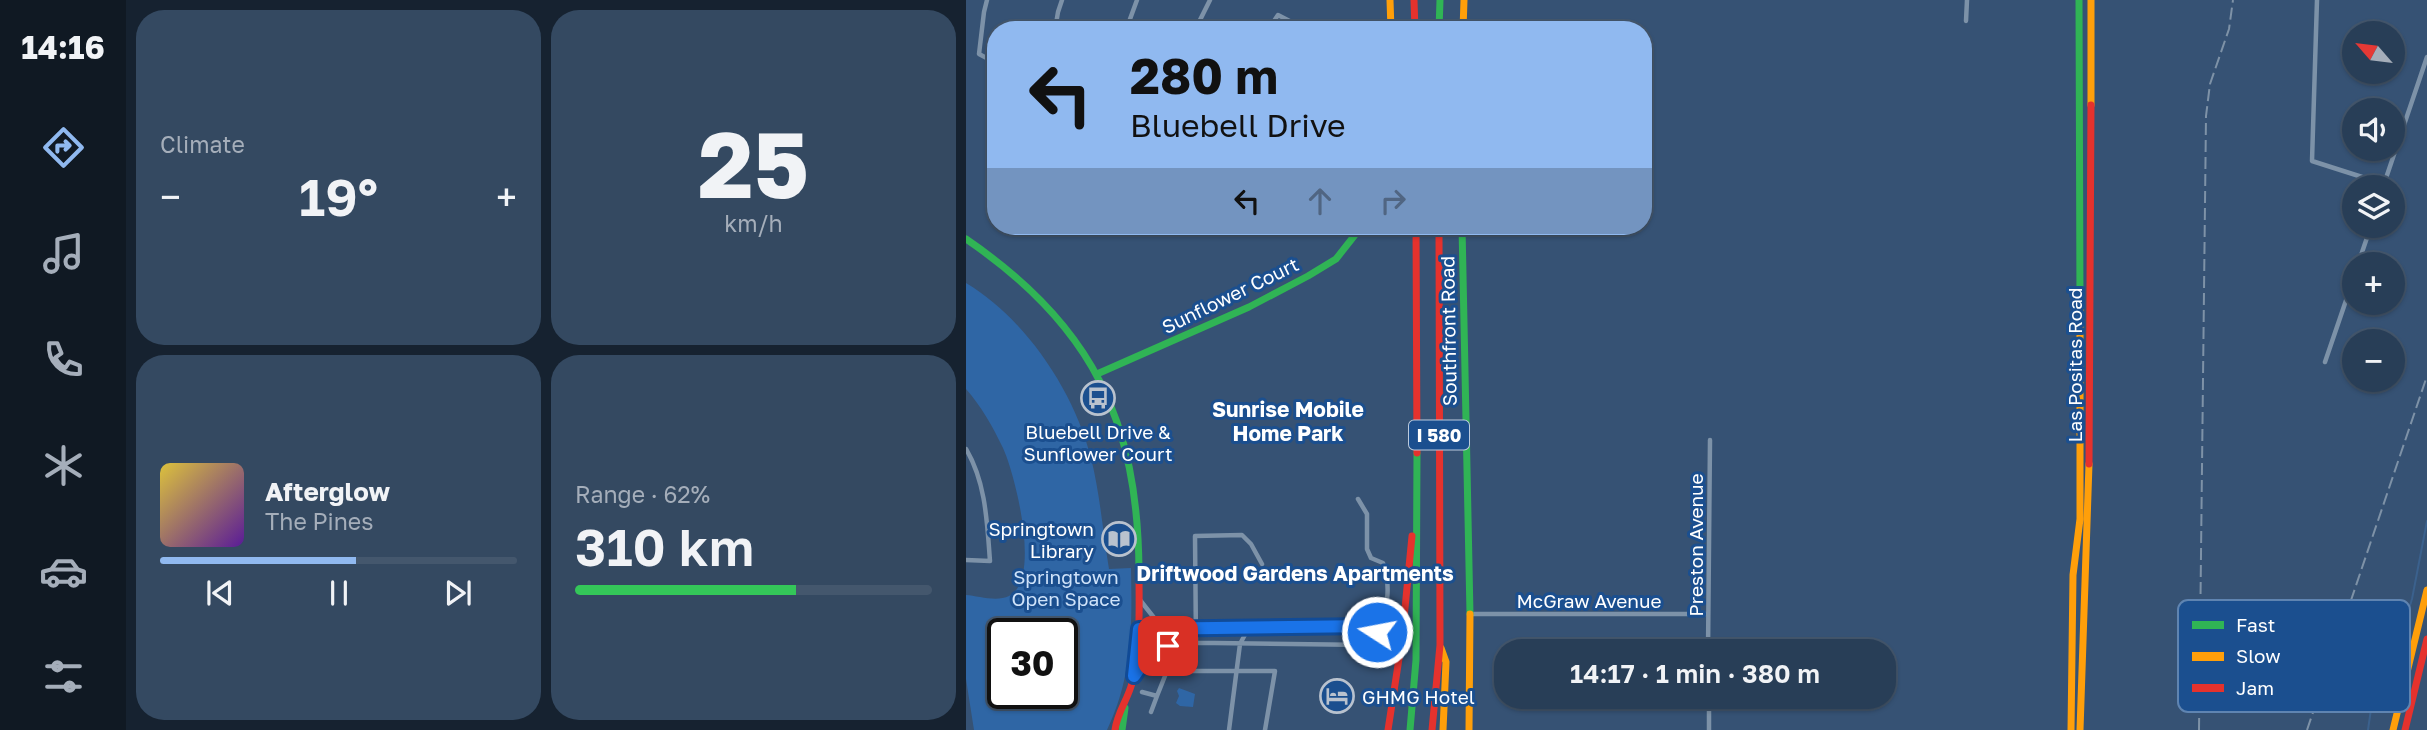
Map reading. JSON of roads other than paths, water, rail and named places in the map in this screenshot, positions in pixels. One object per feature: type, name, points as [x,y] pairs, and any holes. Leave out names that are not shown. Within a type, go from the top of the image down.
[{"type":"main road","points":[[1390,0],[1391,21]]},
{"type":"main road","points":[[1414,0],[1415,21]]},
{"type":"main road","points":[[1439,21],[1440,0]]},
{"type":"main road","points":[[1463,21],[1464,0]]},
{"type":"main road","name":"Las Positas Road","points":[[2071,730],[2073,575],[2080,505],[2079,0]]},
{"type":"main road","name":"Las Positas Road","points":[[2080,730],[2084,575],[2089,521],[2091,0]]},
{"type":"main road","name":"I 580","points":[[1410,730],[1416,635],[1416,235]]},
{"type":"main road","name":"I 580","points":[[1433,730],[1440,645],[1439,235]]},
{"type":"main road","name":"Southfront Road","points":[[1462,235],[1470,614],[1469,730]]},
{"type":"main road","name":"Sunflower Court","points":[[1097,374],[1249,307],[1308,276],[1336,259],[1354,236]]},
{"type":"main road","points":[[966,239],[1002,264],[1035,292],[1069,332],[1097,374],[1116,418],[1134,484],[1138,531],[1139,629],[1134,676],[1114,728]]},
{"type":"main road","points":[[1388,730],[1402,639],[1416,495]]},
{"type":"main road","points":[[2410,660],[2427,590]]},
{"type":"main road","points":[[2410,709],[2427,639]]},
{"type":"main road","points":[[1440,645],[1446,662],[1443,730]]},
{"type":"main road","points":[[1122,730],[1125,702]]},
{"type":"main road","points":[[2393,730],[2397,712]]},
{"type":"main road","points":[[2405,730],[2409,712]]},
{"type":"street","points":[[987,0],[979,54],[987,58]]},
{"type":"street","points":[[1056,21],[1062,0]]},
{"type":"street","points":[[1130,21],[1138,0]]},
{"type":"street","points":[[1200,21],[1210,0]]},
{"type":"street","points":[[1966,21],[1967,0]]},
{"type":"street","points":[[2316,0],[2312,161],[2352,175]]},
{"type":"street","points":[[1274,21],[1278,15],[1290,21]]},
{"type":"street","points":[[2388,175],[2427,57]]},
{"type":"street","points":[[2325,362],[2342,312]]},
{"type":"street","name":"Preston Avenue","points":[[1708,639],[1710,440]]},
{"type":"street","points":[[966,449],[974,462],[986,506],[990,561],[966,560]]},
{"type":"street","points":[[1139,629],[1380,624],[1386,613],[1387,571],[1383,563],[1371,558],[1367,549],[1367,514],[1359,499]]},
{"type":"street","points":[[1196,644],[1195,536],[1242,535],[1251,544],[1262,564]]},
{"type":"street","points":[[1139,597],[1155,619],[1181,628]]},
{"type":"street","name":"McGraw Avenue","points":[[1470,614],[1708,614]]},
{"type":"street","points":[[1138,642],[1370,645],[1376,642],[1377,632],[1370,626]]},
{"type":"street","points":[[1229,730],[1240,644],[1249,627]]},
{"type":"street","points":[[1134,676],[1153,652],[1179,644]]},
{"type":"street","points":[[1151,712],[1167,671],[1275,671],[1265,730]]},
{"type":"street","points":[[1142,692],[1157,696]]},
{"type":"street","points":[[1709,709],[1709,730]]},
{"type":"waterway","points":[[2410,605],[2427,521]]},
{"type":"waterway","points":[[2368,730],[2371,712]]},
{"type":"railway","points":[[2200,600],[2206,116],[2210,84],[2229,29],[2233,0]]},
{"type":"railway","points":[[2351,600],[2427,376]]},
{"type":"railway","points":[[2199,712],[2199,730]]},
{"type":"railway","points":[[2307,730],[2313,712]]},
{"type":"place","name":"Bluebell Drive & Sunflower Court","points":[[1098,398]]},
{"type":"place","name":"Springtown Library","points":[[1119,539]]},
{"type":"place","name":"GHMG Hotel","points":[[1337,696]]},
{"type":"district","name":"Sunrise Mobile Home Park","points":[[1288,421]]},
{"type":"district","name":"Driftwood Gardens Apartments","points":[[1295,573]]},
{"type":"park label","name":"Springtown Open Space","points":[[1066,587]]}]
